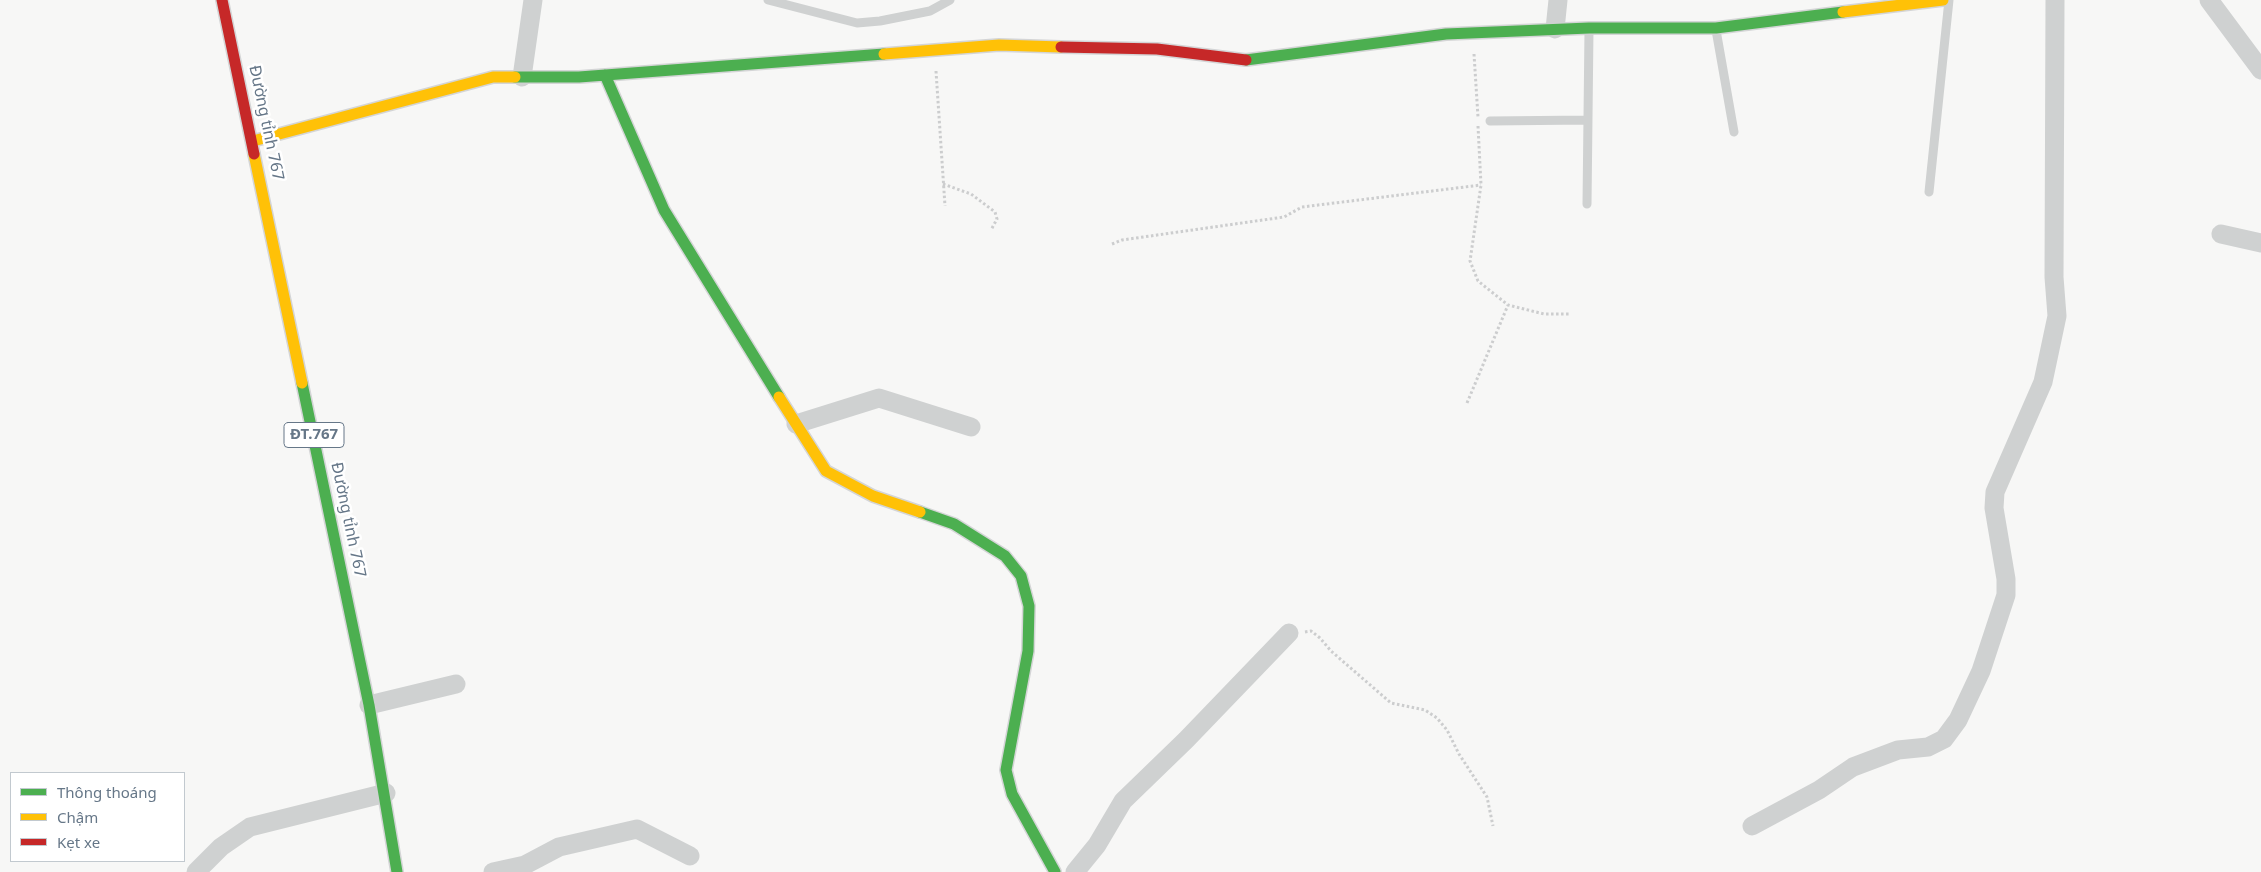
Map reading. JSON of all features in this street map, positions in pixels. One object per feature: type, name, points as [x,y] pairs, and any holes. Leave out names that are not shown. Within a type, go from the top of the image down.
[{"type":"street","name":"Đường tỉnh 767","points":[[222,0],[253,141],[369,705],[386,793],[397,872]]},
{"type":"street","points":[[522,77],[533,0]]},
{"type":"street","points":[[1555,29],[1558,0]]},
{"type":"street","points":[[253,141],[493,77],[605,75],[999,45],[1157,49],[1244,60],[1446,34],[1589,28],[1716,28],[1943,0]]},
{"type":"street","points":[[1752,826],[1819,790],[1853,767],[1898,750],[1928,747],[1944,739],[1958,720],[1981,671],[2006,595],[2006,579],[1994,508],[1995,492],[2043,382],[2057,316],[2054,277],[2055,0]]},
{"type":"street","points":[[2209,0],[2261,70]]},
{"type":"street","points":[[605,75],[664,210],[744,344],[826,471],[873,496],[954,524],[1005,556],[1021,576],[1029,606],[1028,651],[1006,770],[1012,794],[1055,872]]},
{"type":"street","points":[[2222,234],[2261,243]]},
{"type":"street","points":[[796,424],[879,398],[971,428]]},
{"type":"street","points":[[1075,872],[1097,845],[1123,801],[1186,740],[1289,632]]},
{"type":"street","points":[[369,705],[456,684]]},
{"type":"street","points":[[196,872],[221,847],[250,827],[386,793]]},
{"type":"street","points":[[493,872],[525,865],[559,847],[637,829],[690,856]]},
{"type":"lane","points":[[768,0],[857,23],[880,22],[930,11],[950,0]]},
{"type":"lane","points":[[1929,192],[1949,0]]},
{"type":"lane","points":[[1586,204],[1589,28]]},
{"type":"lane","points":[[1716,28],[1734,132]]},
{"type":"lane","points":[[1490,121],[1588,120]]},
{"type":"path","points":[[1473,33],[1482,185],[1470,261],[1478,281],[1508,305],[1544,314],[1571,314]]},
{"type":"path","points":[[934,50],[945,206]]},
{"type":"path","points":[[943,184],[971,194],[995,212],[997,219],[991,230]]},
{"type":"path","points":[[1112,244],[1122,240],[1284,217],[1302,207],[1482,185]]},
{"type":"path","points":[[1467,403],[1508,305]]},
{"type":"path","points":[[1289,632],[1311,631],[1391,703],[1425,710],[1437,718],[1447,730],[1459,754],[1487,797],[1493,826]]},
{"type":"traffic: fast","points":[[1246,60],[1446,34],[1589,28],[1716,28],[1843,12]]},
{"type":"traffic: fast","points":[[515,77],[579,77],[884,54]]},
{"type":"traffic: fast","points":[[605,75],[664,210],[779,397]]},
{"type":"traffic: fast","points":[[302,383],[369,705],[397,872]]},
{"type":"traffic: fast","points":[[920,512],[954,524],[1005,556],[1021,576],[1029,606],[1028,651],[1006,770],[1012,794],[1055,872]]},
{"type":"traffic: slow","points":[[1843,12],[1943,0]]},
{"type":"traffic: slow","points":[[884,54],[999,45],[1061,47]]},
{"type":"traffic: slow","points":[[253,141],[493,77],[515,77]]},
{"type":"traffic: slow","points":[[254,154],[302,383]]},
{"type":"traffic: slow","points":[[779,397],[826,471],[873,496],[920,512]]},
{"type":"traffic: jam","points":[[222,0],[254,154]]},
{"type":"traffic: jam","points":[[1061,47],[1157,49],[1246,60]]}]
